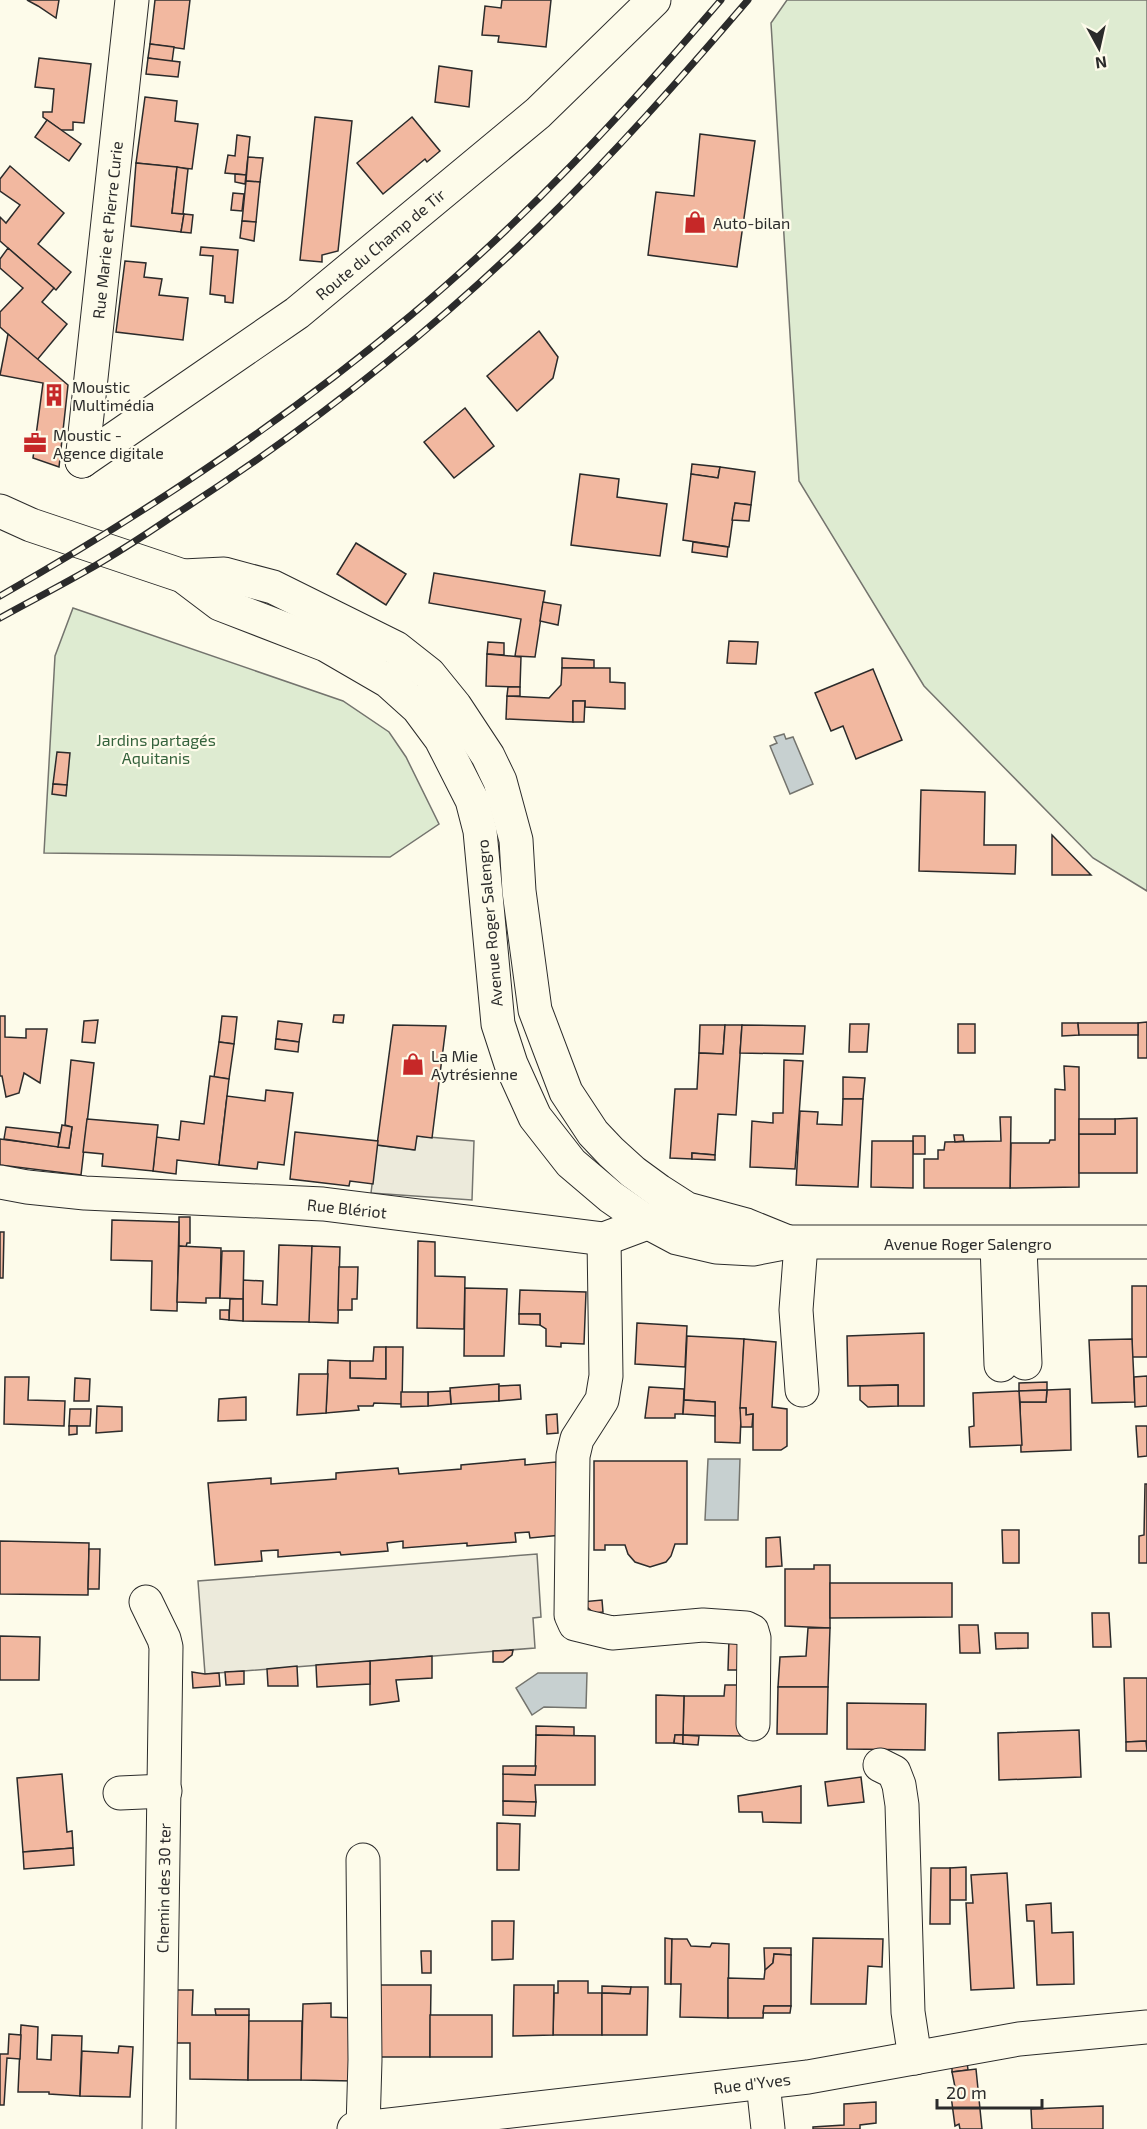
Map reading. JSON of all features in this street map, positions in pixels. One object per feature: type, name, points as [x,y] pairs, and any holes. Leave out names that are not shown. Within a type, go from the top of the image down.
[{"type":"street","name":"Rue Marie et Pierre Curie","points":[[82,461],[132,0]]},
{"type":"street","name":"Route du Champ de Tir","points":[[82,461],[297,313],[538,113],[654,0]]},
{"type":"street","name":"Avenue Roger Salengro","points":[[0,512],[31,525],[183,576],[220,604],[326,645],[388,681],[418,708],[441,738],[472,800],[480,831],[498,1024],[511,1064],[535,1117],[571,1163],[612,1197],[647,1221],[677,1238],[716,1247],[753,1249],[795,1243],[1147,1242]]},
{"type":"street","name":"Avenue Roger Salengro","points":[[183,576],[224,574],[273,587],[396,648],[429,674],[455,706],[488,756],[500,781],[516,840],[519,891],[535,1010],[566,1092],[593,1133],[611,1152],[633,1172],[687,1209],[746,1225],[795,1243]]},
{"type":"street","name":"Rue Blériot","points":[[0,1182],[85,1193],[323,1204],[604,1239],[647,1221],[687,1209]]},
{"type":"street","points":[[604,1239],[606,1376],[602,1400],[577,1439],[573,1455],[571,1615],[575,1624],[612,1633],[703,1625],[738,1627],[752,1631],[754,1638],[753,1724]]},
{"type":"street","points":[[795,1243],[796,1310],[802,1389]]},
{"type":"street","points":[[1008,1243],[1013,1364]]},
{"type":"street","name":"Chemin des 30 ter","points":[[146,1602],[166,1647],[159,2129]]},
{"type":"street","points":[[880,1765],[894,1772],[902,1805],[908,2012],[915,2058]]},
{"type":"street","points":[[120,1793],[165,1791]]},
{"type":"street","points":[[363,1860],[364,2060],[374,2128]]},
{"type":"street","name":"Rue d'Yves","points":[[374,2128],[763,2083],[1019,2039],[1147,2027]]},
{"type":"street","points":[[763,2083],[768,2129]]},
{"type":"green space","points":[[787,0],[1147,0],[1147,891],[1093,858],[924,686],[799,481],[771,23]]},
{"type":"green space","name":"Jardins partagés Aquitanis","points":[[73,608],[343,701],[389,732],[406,757],[439,824],[390,857],[44,853],[55,656]]},
{"type":"shaded area","points":[[784,734],[786,739],[793,737],[813,784],[790,794],[770,746],[777,743],[774,737]]},
{"type":"shaded area","points":[[417,1136],[474,1141],[472,1200],[371,1193],[377,1145],[414,1150]]},
{"type":"shaded area","points":[[708,1459],[740,1459],[738,1520],[705,1520]]},
{"type":"shaded area","points":[[537,1554],[541,1617],[533,1618],[535,1648],[205,1674],[198,1581]]},
{"type":"shaded area","points":[[538,1673],[587,1673],[586,1708],[544,1707],[532,1715],[516,1688]]},
{"type":"building","points":[[27,0],[59,0],[56,18],[38,6]]},
{"type":"building","points":[[155,0],[190,0],[184,49],[150,44]]},
{"type":"building","points":[[502,0],[551,0],[546,47],[498,42],[499,36],[482,35],[485,6],[501,8]]},
{"type":"building","points":[[150,44],[174,47],[172,62],[148,58]]},
{"type":"building","points":[[39,58],[91,64],[84,123],[73,122],[73,130],[61,130],[43,117],[43,112],[52,112],[54,89],[35,87]]},
{"type":"building","points":[[148,58],[180,62],[178,77],[146,74]]},
{"type":"building","points":[[439,66],[472,71],[469,107],[435,102]]},
{"type":"building","points":[[145,97],[177,101],[175,121],[198,124],[192,169],[136,163]]},
{"type":"building","points":[[315,117],[352,121],[338,251],[322,255],[322,262],[300,260]]},
{"type":"building","points":[[412,117],[440,151],[427,162],[425,159],[383,194],[357,163]]},
{"type":"building","points":[[47,120],[81,144],[69,161],[35,137]]},
{"type":"building","points":[[700,134],[755,141],[737,267],[648,255],[656,192],[694,196]]},
{"type":"building","points":[[237,135],[250,137],[246,175],[225,173],[228,155],[235,156]]},
{"type":"building","points":[[248,157],[263,158],[260,182],[246,181]]},
{"type":"building","points":[[136,163],[177,167],[172,213],[184,214],[181,232],[131,226]]},
{"type":"building","points":[[10,166],[64,213],[38,244],[71,272],[56,290],[0,241],[0,217],[6,223],[20,205],[0,191],[0,179]]},
{"type":"building","points":[[177,167],[188,169],[183,214],[172,213]]},
{"type":"building","points":[[235,174],[246,175],[245,184],[235,182]]},
{"type":"building","points":[[246,181],[260,182],[256,222],[242,221]]},
{"type":"building","points":[[233,193],[244,194],[242,211],[231,210]]},
{"type":"building","points":[[184,214],[193,215],[191,233],[181,232]]},
{"type":"building","points":[[242,221],[256,222],[254,241],[240,238]]},
{"type":"building","points":[[201,247],[238,250],[233,303],[225,302],[225,296],[210,294],[213,256],[200,255]]},
{"type":"building","points":[[8,248],[54,288],[42,302],[67,324],[37,360],[0,327],[0,312],[23,288],[0,268],[0,259]]},
{"type":"building","points":[[125,261],[146,263],[144,277],[162,279],[159,295],[188,298],[183,340],[116,332]]},
{"type":"building","points":[[539,331],[558,357],[553,378],[517,411],[487,376]]},
{"type":"building","name":"Moustic Multimédia","points":[[8,334],[68,385],[59,467],[33,458],[43,383],[0,375]]},
{"type":"building","points":[[465,408],[494,446],[454,478],[424,442]]},
{"type":"building","points":[[692,464],[720,467],[718,478],[691,474]]},
{"type":"building","points":[[720,467],[755,472],[751,505],[735,503],[729,547],[683,540],[691,474],[718,478]]},
{"type":"building","points":[[580,474],[619,479],[617,497],[667,504],[660,556],[571,545]]},
{"type":"building","points":[[735,503],[751,505],[749,521],[732,520]]},
{"type":"building","points":[[693,542],[728,547],[727,557],[692,552]]},
{"type":"building","points":[[356,543],[406,574],[386,605],[337,574]]},
{"type":"building","points":[[434,573],[545,591],[535,657],[515,656],[521,619],[429,603]]},
{"type":"building","points":[[543,602],[561,605],[558,625],[540,621]]},
{"type":"building","points":[[729,641],[758,642],[756,664],[727,663]]},
{"type":"building","points":[[488,642],[504,643],[504,655],[487,654]]},
{"type":"building","points":[[487,654],[521,657],[520,687],[486,686]]},
{"type":"building","points":[[562,658],[594,660],[594,668],[562,668]]},
{"type":"building","points":[[562,668],[610,668],[610,682],[625,683],[625,709],[585,707],[585,701],[573,701],[573,722],[506,719],[507,696],[549,698],[561,685]]},
{"type":"building","points":[[873,669],[902,740],[856,759],[843,726],[831,731],[815,693]]},
{"type":"building","points":[[508,687],[520,687],[520,696],[507,696]]},
{"type":"building","points":[[573,701],[585,701],[584,722],[573,722]]},
{"type":"building","points":[[57,752],[70,753],[67,785],[53,784]]},
{"type":"building","points":[[53,784],[67,785],[66,796],[52,794]]},
{"type":"building","points":[[921,790],[985,792],[984,845],[1016,845],[1015,874],[919,871]]},
{"type":"building","points":[[1052,835],[1091,875],[1052,875]]},
{"type":"building","points":[[334,1015],[344,1015],[343,1023],[333,1022]]},
{"type":"building","points":[[0,1016],[5,1016],[5,1037],[26,1038],[26,1029],[47,1029],[40,1083],[24,1073],[19,1093],[6,1097],[2,1076],[0,1076]]},
{"type":"building","points":[[222,1016],[237,1017],[234,1044],[219,1042]]},
{"type":"building","points":[[98,1020],[95,1043],[82,1042],[84,1021]]},
{"type":"building","points":[[278,1021],[302,1024],[299,1042],[276,1039]]},
{"type":"building","points":[[1147,1022],[1147,1058],[1138,1058],[1138,1023]]},
{"type":"building","points":[[1062,1023],[1078,1023],[1079,1035],[1062,1036]]},
{"type":"building","points":[[1078,1023],[1138,1023],[1138,1035],[1079,1035]]},
{"type":"building","points":[[850,1024],[869,1024],[867,1052],[849,1052]]},
{"type":"building","points":[[958,1024],[975,1024],[975,1053],[958,1053]]},
{"type":"building","points":[[393,1025],[446,1026],[432,1138],[417,1136],[415,1150],[377,1145]]},
{"type":"building","points":[[700,1025],[725,1025],[723,1054],[699,1053]]},
{"type":"building","points":[[725,1025],[742,1025],[736,1115],[718,1114],[715,1155],[692,1153],[692,1159],[670,1158],[675,1089],[697,1089],[699,1053],[723,1054]]},
{"type":"building","points":[[742,1025],[805,1026],[803,1054],[740,1053]]},
{"type":"building","points":[[276,1039],[299,1042],[298,1052],[275,1049]]},
{"type":"building","points":[[219,1042],[234,1044],[229,1079],[214,1077]]},
{"type":"building","points":[[71,1060],[94,1063],[81,1175],[0,1165],[0,1139],[69,1148],[72,1127],[65,1125]]},
{"type":"building","points":[[784,1060],[803,1061],[795,1169],[750,1167],[752,1121],[773,1123],[773,1113],[783,1113]]},
{"type":"building","points":[[1064,1066],[1079,1067],[1079,1187],[1010,1188],[1011,1143],[1049,1143],[1050,1140],[1055,1140],[1055,1089],[1065,1090]]},
{"type":"building","points":[[210,1076],[229,1079],[219,1165],[177,1160],[176,1174],[153,1171],[156,1137],[179,1140],[181,1121],[204,1124]]},
{"type":"building","points":[[843,1077],[865,1078],[863,1099],[843,1099]]},
{"type":"building","points":[[266,1090],[293,1093],[284,1165],[258,1162],[257,1169],[219,1165],[227,1096],[265,1101]]},
{"type":"building","points":[[843,1099],[863,1099],[858,1187],[796,1185],[800,1111],[818,1112],[817,1124],[842,1125]]},
{"type":"building","points":[[1000,1117],[1011,1117],[1010,1188],[924,1188],[924,1159],[938,1159],[938,1150],[944,1150],[945,1142],[1001,1141]]},
{"type":"building","points":[[1137,1118],[1137,1173],[1079,1173],[1079,1134],[1115,1134],[1115,1119]]},
{"type":"building","points":[[87,1119],[158,1125],[153,1171],[102,1166],[103,1154],[83,1152]]},
{"type":"building","points":[[1079,1119],[1115,1119],[1115,1134],[1079,1134]]},
{"type":"building","points":[[62,1125],[72,1127],[69,1148],[58,1147]]},
{"type":"building","points":[[6,1127],[60,1133],[58,1147],[4,1139]]},
{"type":"building","points":[[295,1132],[378,1141],[373,1184],[350,1181],[349,1186],[290,1179]]},
{"type":"building","points":[[954,1135],[963,1135],[964,1141],[955,1142]]},
{"type":"building","points":[[913,1136],[925,1136],[925,1154],[913,1154]]},
{"type":"building","points":[[872,1141],[913,1141],[913,1188],[871,1187]]},
{"type":"building","points":[[692,1153],[715,1155],[715,1160],[692,1159]]},
{"type":"building","points":[[179,1217],[190,1217],[190,1243],[187,1243],[186,1247],[179,1246]]},
{"type":"building","points":[[112,1220],[179,1222],[177,1311],[151,1310],[152,1261],[111,1260]]},
{"type":"building","points":[[0,1232],[4,1232],[3,1278],[0,1278]]},
{"type":"building","points":[[418,1241],[435,1242],[435,1276],[465,1277],[464,1329],[417,1328]]},
{"type":"building","points":[[279,1245],[312,1246],[310,1322],[243,1321],[243,1280],[263,1281],[262,1304],[277,1305]]},
{"type":"building","points":[[179,1246],[221,1248],[220,1298],[206,1298],[206,1303],[177,1302]]},
{"type":"building","points":[[312,1246],[340,1247],[338,1323],[309,1322]]},
{"type":"building","points":[[222,1251],[244,1251],[243,1299],[220,1298]]},
{"type":"building","points":[[339,1267],[358,1267],[357,1299],[352,1299],[352,1310],[338,1310]]},
{"type":"building","points":[[1132,1286],[1147,1286],[1147,1357],[1132,1357]]},
{"type":"building","points":[[465,1288],[507,1289],[504,1356],[464,1356]]},
{"type":"building","points":[[520,1290],[586,1292],[584,1344],[561,1343],[561,1347],[546,1346],[546,1329],[540,1325],[540,1314],[519,1314]]},
{"type":"building","points":[[230,1299],[243,1299],[243,1321],[229,1320]]},
{"type":"building","points":[[220,1310],[229,1310],[229,1320],[220,1319]]},
{"type":"building","points":[[519,1314],[540,1314],[540,1325],[519,1324]]},
{"type":"building","points":[[637,1323],[687,1326],[685,1367],[635,1364]]},
{"type":"building","points":[[924,1333],[924,1406],[898,1406],[898,1385],[848,1386],[847,1336]]},
{"type":"building","points":[[687,1336],[744,1339],[740,1443],[715,1442],[715,1402],[684,1400]]},
{"type":"building","points":[[744,1339],[776,1342],[772,1407],[787,1409],[787,1446],[781,1450],[753,1450],[753,1414],[746,1415],[746,1408],[740,1408]]},
{"type":"building","points":[[1132,1339],[1135,1402],[1092,1403],[1089,1340]]},
{"type":"building","points":[[374,1347],[386,1347],[386,1379],[350,1378],[350,1361],[373,1361]]},
{"type":"building","points":[[386,1347],[403,1347],[402,1404],[374,1403],[373,1406],[358,1406],[359,1410],[326,1413],[328,1360],[350,1361],[350,1378],[386,1379]]},
{"type":"building","points":[[299,1374],[328,1374],[326,1413],[297,1415]]},
{"type":"building","points":[[1147,1376],[1147,1406],[1135,1407],[1134,1377]]},
{"type":"building","points":[[5,1377],[29,1377],[28,1400],[65,1401],[64,1426],[4,1424]]},
{"type":"building","points":[[75,1378],[90,1379],[89,1401],[74,1401]]},
{"type":"building","points":[[1047,1382],[1047,1390],[1019,1391],[1019,1383]]},
{"type":"building","points":[[499,1384],[499,1401],[451,1404],[450,1388]]},
{"type":"building","points":[[520,1385],[521,1399],[499,1401],[499,1386]]},
{"type":"building","points":[[898,1385],[898,1406],[868,1407],[860,1400],[860,1386]]},
{"type":"building","points":[[649,1387],[684,1389],[683,1414],[675,1414],[675,1418],[645,1418]]},
{"type":"building","points":[[1070,1389],[1071,1450],[1021,1452],[1020,1402],[1046,1402],[1047,1390]]},
{"type":"building","points":[[1047,1390],[1046,1402],[1020,1402],[1019,1391]]},
{"type":"building","points":[[450,1391],[451,1404],[428,1406],[428,1392]]},
{"type":"building","points":[[1019,1391],[1022,1445],[970,1447],[969,1427],[974,1426],[973,1393]]},
{"type":"building","points":[[401,1392],[428,1392],[428,1406],[401,1407]]},
{"type":"building","points":[[246,1397],[246,1420],[218,1421],[219,1399]]},
{"type":"building","points":[[684,1400],[715,1402],[715,1416],[683,1414]]},
{"type":"building","points":[[97,1406],[122,1407],[122,1431],[96,1433]]},
{"type":"building","points":[[740,1408],[746,1408],[746,1415],[753,1414],[752,1427],[741,1427]]},
{"type":"building","points":[[70,1409],[91,1409],[90,1426],[69,1426]]},
{"type":"building","points":[[557,1414],[558,1433],[547,1434],[546,1415]]},
{"type":"building","points":[[69,1426],[77,1426],[77,1434],[69,1435]]},
{"type":"building","points":[[1136,1426],[1147,1426],[1147,1456],[1138,1457]]},
{"type":"building","points":[[525,1459],[525,1465],[556,1462],[562,1535],[530,1538],[529,1532],[515,1533],[516,1542],[467,1546],[467,1543],[403,1548],[403,1541],[387,1543],[388,1551],[341,1555],[340,1552],[278,1557],[278,1550],[261,1551],[262,1561],[215,1565],[208,1483],[271,1478],[271,1484],[336,1479],[336,1473],[398,1468],[399,1474],[461,1469],[461,1465]]},
{"type":"building","points":[[594,1461],[687,1461],[687,1544],[675,1544],[666,1562],[650,1567],[635,1562],[628,1554],[625,1545],[605,1545],[605,1550],[594,1550]]},
{"type":"building","points":[[1145,1484],[1147,1484],[1147,1563],[1139,1563],[1139,1536],[1144,1535]]},
{"type":"building","points":[[1002,1530],[1019,1530],[1019,1563],[1003,1563]]},
{"type":"building","points":[[780,1537],[782,1566],[766,1567],[766,1538]]},
{"type":"building","points":[[0,1541],[89,1543],[88,1595],[0,1594]]},
{"type":"building","points":[[89,1549],[100,1549],[99,1589],[88,1589]]},
{"type":"building","points":[[814,1565],[830,1565],[830,1628],[785,1626],[785,1569],[814,1569]]},
{"type":"building","points":[[830,1583],[952,1583],[952,1617],[830,1618]]},
{"type":"building","points":[[602,1600],[603,1612],[594,1613],[581,1602]]},
{"type":"building","points":[[1092,1613],[1109,1613],[1111,1647],[1093,1647]]},
{"type":"building","points":[[959,1625],[978,1625],[980,1653],[960,1653]]},
{"type":"building","points":[[808,1628],[830,1628],[828,1687],[778,1687],[780,1657],[806,1656]]},
{"type":"building","points":[[995,1633],[1028,1633],[1028,1648],[996,1649]]},
{"type":"building","points":[[0,1636],[40,1637],[39,1680],[0,1680]]},
{"type":"building","points":[[741,1638],[741,1670],[728,1670],[729,1639]]},
{"type":"building","points":[[513,1650],[512,1655],[503,1662],[493,1662],[493,1651]]},
{"type":"building","points":[[432,1656],[432,1678],[396,1680],[399,1701],[370,1705],[370,1661]]},
{"type":"building","points":[[370,1661],[370,1684],[317,1687],[316,1665]]},
{"type":"building","points":[[297,1666],[298,1686],[268,1686],[267,1669]]},
{"type":"building","points":[[244,1671],[244,1684],[226,1685],[225,1672]]},
{"type":"building","points":[[192,1672],[219,1673],[220,1686],[193,1688]]},
{"type":"building","points":[[1124,1678],[1147,1678],[1147,1751],[1146,1741],[1126,1742]]},
{"type":"building","points":[[725,1685],[744,1685],[743,1736],[683,1735],[684,1696],[724,1696]]},
{"type":"building","points":[[778,1687],[828,1687],[827,1734],[777,1734]]},
{"type":"building","points":[[656,1695],[684,1696],[683,1735],[675,1735],[674,1743],[656,1743]]},
{"type":"building","points":[[847,1703],[926,1704],[925,1750],[847,1749]]},
{"type":"building","points":[[536,1726],[574,1727],[574,1736],[536,1735]]},
{"type":"building","points":[[1079,1730],[1081,1777],[999,1780],[998,1733]]},
{"type":"building","points":[[536,1735],[595,1736],[595,1785],[535,1785],[536,1802],[503,1801],[503,1774],[535,1775]]},
{"type":"building","points":[[675,1735],[683,1735],[683,1744],[674,1743]]},
{"type":"building","points":[[683,1735],[699,1736],[698,1745],[683,1744]]},
{"type":"building","points":[[1146,1741],[1147,1751],[1126,1751],[1126,1742]]},
{"type":"building","points":[[503,1766],[536,1766],[535,1775],[503,1774]]},
{"type":"building","points":[[62,1774],[67,1832],[72,1831],[73,1848],[23,1852],[17,1778]]},
{"type":"building","points":[[861,1777],[864,1802],[828,1806],[825,1782]]},
{"type":"building","points":[[801,1786],[801,1823],[763,1822],[762,1812],[739,1812],[738,1796]]},
{"type":"building","points":[[503,1801],[536,1802],[535,1816],[503,1815]]},
{"type":"building","points":[[497,1823],[520,1824],[519,1870],[497,1870]]},
{"type":"building","points":[[73,1848],[74,1865],[24,1869],[23,1852]]},
{"type":"building","points":[[966,1867],[966,1900],[950,1900],[950,1868]]},
{"type":"building","points":[[931,1868],[950,1868],[950,1924],[930,1924]]},
{"type":"building","points":[[1007,1873],[1014,1988],[971,1990],[966,1903],[973,1903],[971,1875]]},
{"type":"building","points":[[1051,1903],[1052,1933],[1073,1932],[1074,1984],[1037,1985],[1034,1921],[1027,1921],[1026,1905]]},
{"type":"building","points":[[492,1921],[514,1921],[513,1959],[492,1960]]},
{"type":"building","points":[[665,1938],[672,1939],[671,1984],[665,1984]]},
{"type":"building","points":[[813,1938],[883,1939],[882,1967],[868,1966],[866,2004],[811,2004]]},
{"type":"building","points":[[672,1939],[687,1939],[691,1946],[710,1947],[712,1943],[729,1944],[728,2018],[680,2017],[681,1984],[671,1984]]},
{"type":"building","points":[[764,1948],[791,1948],[791,1955],[774,1954],[773,1963],[765,1970]]},
{"type":"building","points":[[421,1951],[431,1951],[431,1973],[422,1973]]},
{"type":"building","points":[[774,1954],[791,1955],[791,2006],[764,2006],[763,2018],[728,2018],[728,1978],[764,1979],[765,1970],[773,1963]]},
{"type":"building","points":[[558,1981],[588,1981],[588,1993],[602,1993],[602,2035],[553,2035],[554,1993],[558,1993]]},
{"type":"building","points":[[380,1985],[431,1985],[430,2057],[379,2057]]},
{"type":"building","points":[[514,1985],[554,1985],[553,2035],[513,2036]]},
{"type":"building","points":[[602,1986],[631,1987],[630,1994],[602,1993]]},
{"type":"building","points":[[631,1987],[648,1987],[647,2035],[602,2035],[602,1993],[630,1994]]},
{"type":"building","points":[[173,1990],[193,1990],[192,2015],[249,2015],[248,2080],[190,2079],[190,2043],[171,2043]]},
{"type":"building","points":[[331,2003],[331,2017],[354,2018],[354,2081],[301,2080],[303,2004]]},
{"type":"building","points":[[764,2006],[791,2006],[790,2013],[763,2013]]},
{"type":"building","points":[[215,2009],[249,2009],[249,2015],[216,2015]]},
{"type":"building","points":[[430,2015],[492,2015],[492,2057],[430,2057]]},
{"type":"building","points":[[249,2021],[302,2021],[301,2080],[248,2080]]},
{"type":"building","points":[[21,2025],[38,2027],[37,2059],[51,2060],[52,2035],[82,2036],[80,2096],[49,2094],[49,2092],[18,2092]]},
{"type":"building","points":[[9,2034],[21,2035],[20,2059],[7,2058],[4,2105],[0,2105],[0,2054],[8,2054]]},
{"type":"building","points":[[119,2046],[133,2047],[130,2097],[80,2096],[82,2051],[118,2053]]},
{"type":"building","points":[[967,2062],[968,2070],[952,2072],[952,2064]]},
{"type":"building","points":[[976,2069],[982,2129],[960,2129],[959,2124],[955,2126],[950,2088],[955,2087],[952,2072]]},
{"type":"building","points":[[876,2102],[876,2123],[860,2125],[860,2129],[813,2129],[813,2127],[844,2125],[844,2104]]},
{"type":"building","points":[[1103,2106],[1103,2129],[1032,2129],[1031,2109]]},
{"type":"railway","points":[[0,596],[107,533],[211,465],[312,393],[410,316],[493,243],[572,165],[721,0]]},
{"type":"railway","points":[[0,618],[108,558],[222,484],[318,415],[411,342],[499,265],[596,170],[748,0]]},
{"type":"place","name":"Auto-bilan","points":[[695,222]]},
{"type":"place","name":"Moustic Multimédia","points":[[54,395]]},
{"type":"place","name":"Moustic - Agence digitale","points":[[35,443]]},
{"type":"place","name":"La Mie Aytrésienne","points":[[413,1064]]}]
